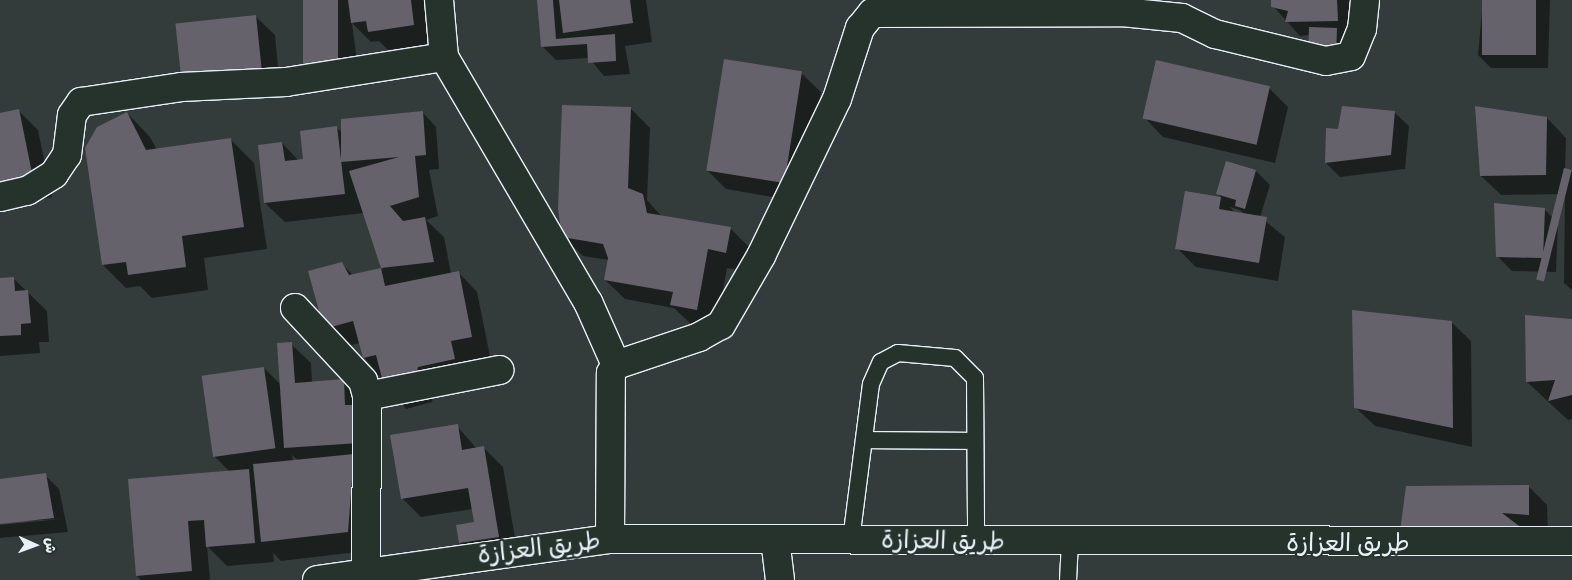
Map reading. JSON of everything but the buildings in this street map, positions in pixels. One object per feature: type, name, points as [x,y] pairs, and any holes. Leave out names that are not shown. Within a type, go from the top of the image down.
[{"type":"street","points":[[439,0],[444,57],[588,302],[616,365],[610,390],[610,539]]},
{"type":"street","points":[[616,365],[699,337],[722,325],[766,247],[837,99],[860,28],[872,13],[1122,12],[1182,18],[1215,34],[1326,61],[1351,56],[1362,29],[1365,0]]},
{"type":"street","points":[[0,197],[27,191],[54,174],[67,155],[72,115],[81,102],[181,87],[286,82],[444,57]]},
{"type":"street","points":[[295,308],[363,381],[367,396],[366,572]]},
{"type":"street","points":[[367,396],[500,370]]},
{"type":"street","name":"طريق العزازة","points":[[317,580],[610,539],[1070,542],[1572,541]]},
{"type":"street","points":[[775,539],[780,580]]},
{"type":"lane","points":[[851,540],[871,384],[881,362],[898,353],[955,358],[966,364],[975,378],[976,541]]},
{"type":"lane","points":[[864,440],[976,441]]},
{"type":"lane","points":[[1068,580],[1070,542]]}]
